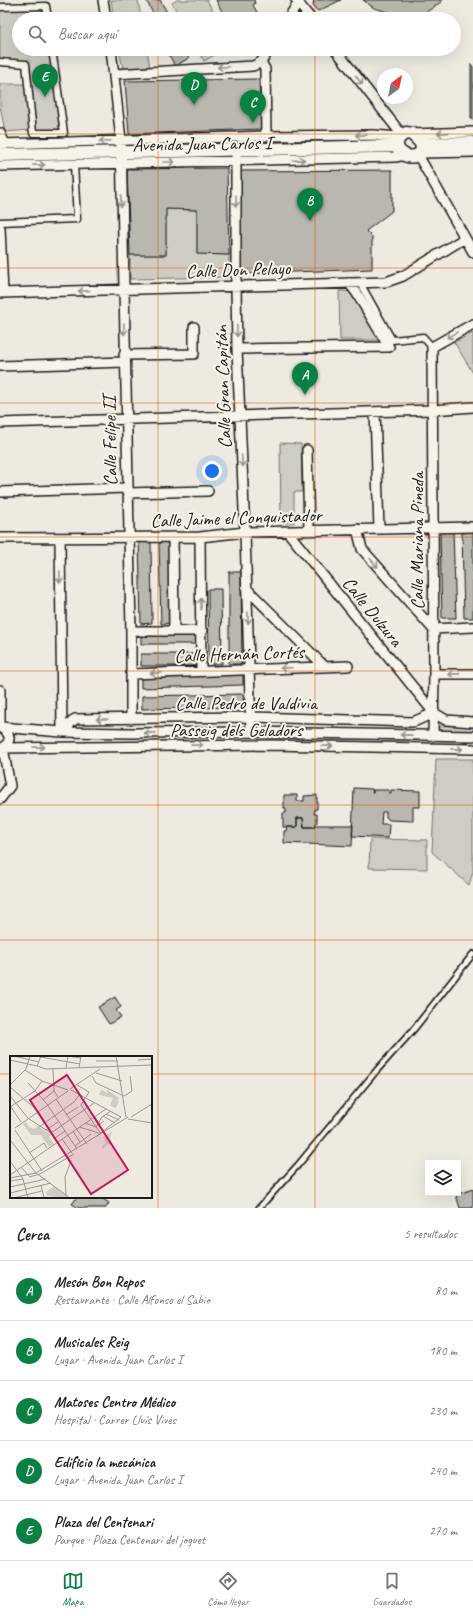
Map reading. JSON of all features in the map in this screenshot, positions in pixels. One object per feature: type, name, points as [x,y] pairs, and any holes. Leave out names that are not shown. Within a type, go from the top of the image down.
[{"type":"main road","points":[[420,150],[402,138],[399,151],[404,155],[411,157],[420,150],[473,143]]},
{"type":"main road","name":"Avenida Juan Carlos I","points":[[1,149],[236,156],[402,138]]},
{"type":"street","points":[[103,0],[105,12]]},
{"type":"street","points":[[292,12],[298,1],[306,12]]},
{"type":"street","points":[[0,7],[46,6],[47,12]]},
{"type":"street","points":[[0,62],[26,64],[33,133],[64,133],[53,56]]},
{"type":"street","name":"Calle Felipe II","points":[[111,56],[121,152],[124,358],[132,674],[131,719]]},
{"type":"street","points":[[114,74],[253,66],[262,62],[266,56]]},
{"type":"street","points":[[340,56],[402,138]]},
{"type":"street","points":[[262,62],[265,69],[266,136]]},
{"type":"street","name":"Avenida Juan Carlos I","points":[[0,166],[74,164],[121,152],[266,136],[373,135],[402,138],[473,132]]},
{"type":"street","points":[[0,133],[1,149]]},
{"type":"street","points":[[473,152],[420,150],[473,252]]},
{"type":"street","name":"Avenida Juan Carlos I","points":[[236,156],[395,157],[404,155]]},
{"type":"street","name":"Calle Gran Capitán","points":[[236,156],[237,349],[252,717],[251,732]]},
{"type":"street","points":[[0,222],[77,219],[74,164]]},
{"type":"street","points":[[0,228],[1,293]]},
{"type":"street","name":"Calle Don Pelayo","points":[[1,293],[236,285],[386,282],[403,276],[465,238]]},
{"type":"street","points":[[237,349],[389,347],[349,283]]},
{"type":"street","points":[[360,283],[392,340],[423,337],[432,347],[473,324]]},
{"type":"street","points":[[0,366],[194,354],[194,327]]},
{"type":"street","name":"Calle Mariana Pineda","points":[[432,347],[433,736]]},
{"type":"street","points":[[0,423],[375,412],[473,407]]},
{"type":"street","points":[[375,412],[379,528]]},
{"type":"street","points":[[307,450],[309,531]]},
{"type":"street","points":[[0,492],[127,490],[208,491]]},
{"type":"street","name":"Calle Jaime el Conquistador","points":[[0,538],[200,537],[245,532],[473,527]]},
{"type":"street","points":[[357,529],[362,549],[433,629],[473,627]]},
{"type":"street","name":"Calle Dulzura","points":[[287,531],[434,713]]},
{"type":"street","points":[[173,537],[174,631]]},
{"type":"street","points":[[200,537],[202,631],[201,671]]},
{"type":"street","points":[[60,538],[62,732]]},
{"type":"street","points":[[246,588],[325,667]]},
{"type":"street","points":[[131,631],[202,631]]},
{"type":"street","name":"Calle Hernán Cortés","points":[[132,674],[348,666]]},
{"type":"street","points":[[434,674],[473,674]]},
{"type":"street","points":[[0,690],[0,727]]},
{"type":"street","points":[[434,713],[446,720],[473,722]]},
{"type":"street","name":"Calle Pedro de Valdivia","points":[[62,732],[75,719],[252,717],[413,722],[434,713]]},
{"type":"street","points":[[0,727],[14,730],[62,732],[251,732],[473,736]]},
{"type":"street","points":[[0,727],[8,733],[10,738],[8,743],[1,748],[10,786],[0,799]]},
{"type":"street","name":"Passeig dels Geladors","points":[[1,748],[270,745],[473,749]]},
{"type":"lane","points":[[259,1208],[298,1165],[372,1076],[414,1029],[473,954]]},
{"type":"shaded area","points":[[111,0],[138,0],[140,12],[113,12]]},
{"type":"shaded area","points":[[177,0],[207,0],[213,12],[177,12],[172,3]]},
{"type":"shaded area","points":[[0,8],[47,9],[47,12],[12,12],[12,56],[53,56],[64,133],[36,133],[27,61],[0,60]]},
{"type":"shaded area","points":[[120,56],[148,56],[150,68],[123,69]]},
{"type":"shaded area","points":[[201,56],[213,56],[204,61]]},
{"type":"shaded area","points":[[0,84],[28,84],[31,130],[5,132],[0,106]]},
{"type":"shaded area","points":[[166,209],[197,210],[197,254],[229,255],[228,277],[130,279],[130,255],[166,255]]},
{"type":"shaded area","points":[[339,291],[356,292],[383,340],[340,340]]},
{"type":"shaded area","points":[[473,333],[473,373],[454,342]]},
{"type":"shaded area","points":[[280,443],[301,444],[302,492],[294,492],[294,523],[281,523]]},
{"type":"shaded area","points":[[473,725],[473,732],[436,731],[437,726]]},
{"type":"shaded area","points":[[436,759],[473,759],[473,872],[469,885],[432,852]]},
{"type":"shaded area","points":[[370,839],[427,840],[427,869],[369,868]]},
{"type":"building","points":[[146,0],[160,0],[167,12],[152,12]]},
{"type":"building","points":[[216,0],[254,0],[255,3],[253,5],[257,12],[222,12]]},
{"type":"building","points":[[314,0],[341,0],[318,11],[313,6]]},
{"type":"building","points":[[363,0],[442,0],[426,12],[387,12],[374,8]]},
{"type":"building","points":[[170,56],[188,56],[189,58],[175,66]]},
{"type":"building","points":[[471,64],[473,67],[473,119],[471,119]]},
{"type":"building","points":[[259,79],[261,129],[129,134],[125,81]]},
{"type":"building","points":[[227,168],[229,255],[197,254],[197,210],[166,209],[166,255],[130,255],[127,169]]},
{"type":"building","points":[[392,170],[392,211],[366,231],[372,237],[372,269],[240,274],[241,171]]},
{"type":"building","points":[[453,532],[456,618],[442,618],[440,533]]},
{"type":"building","points":[[473,532],[473,618],[464,618],[462,533]]},
{"type":"building","points":[[139,540],[151,540],[152,623],[141,624]]},
{"type":"building","points":[[159,540],[171,540],[172,623],[161,624]]},
{"type":"building","points":[[229,572],[241,572],[242,664],[229,664]]},
{"type":"building","points":[[208,589],[221,589],[222,664],[209,664]]},
{"type":"building","points":[[141,633],[199,633],[199,644],[141,644]]},
{"type":"building","points":[[141,654],[200,654],[200,666],[141,666]]},
{"type":"building","points":[[243,673],[243,685],[141,688],[141,675]]},
{"type":"building","points":[[243,694],[244,707],[142,709],[142,696]]},
{"type":"building","points":[[354,788],[372,789],[373,793],[373,790],[389,790],[389,793],[391,793],[391,790],[420,791],[420,807],[413,807],[413,821],[389,820],[386,817],[386,812],[382,812],[381,824],[389,824],[388,838],[352,836]]},
{"type":"building","points":[[284,795],[297,795],[297,801],[304,801],[304,796],[317,795],[317,809],[315,809],[314,814],[317,814],[317,823],[315,827],[304,827],[303,818],[297,818],[297,827],[283,827],[283,813],[286,813],[286,809],[284,808]]},
{"type":"building","points":[[297,818],[303,818],[304,827],[315,827],[315,825],[353,825],[352,846],[284,843],[284,831],[286,831],[287,827],[297,827]]},
{"type":"building","points":[[115,997],[121,1007],[116,1010],[121,1017],[109,1024],[98,1007]]},
{"type":"building","points":[[473,1189],[473,1208],[460,1208],[456,1196],[461,1196],[461,1193]]},
{"type":"building","points":[[76,1198],[102,1198],[109,1203],[106,1208],[79,1208],[72,1204]]},
{"type":"place","name":"Plaza del Centenari","points":[[45,97]]},
{"type":"place","name":"Edificio la mecánica","points":[[194,105]]},
{"type":"place","name":"Matoses Centro Médico","points":[[253,123]]},
{"type":"place","name":"Musicales Reig","points":[[310,221]]},
{"type":"place","name":"Mesón Bon Repos","points":[[305,395]]}]
